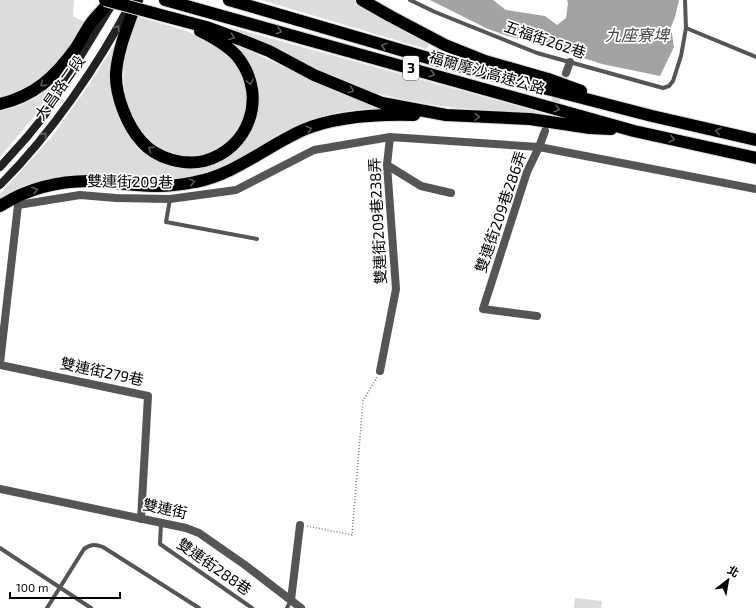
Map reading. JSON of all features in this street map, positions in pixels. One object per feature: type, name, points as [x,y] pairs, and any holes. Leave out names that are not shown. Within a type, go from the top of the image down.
[{"type":"highway","points":[[105,0],[206,28],[257,46],[314,75],[382,103],[446,115]]},
{"type":"highway","points":[[0,104],[20,98],[39,88],[59,69],[91,23],[111,0]]},
{"type":"highway","points":[[137,0],[122,41],[117,61],[117,88],[122,108],[143,144],[162,156],[174,161],[190,163],[215,157],[235,144],[248,122],[252,110],[253,97],[250,77],[239,59],[226,46],[177,20]]},
{"type":"highway","name":"福爾摩沙高速公路","points":[[165,0],[634,130],[756,158]]},
{"type":"highway","name":"福爾摩沙高速公路","points":[[229,0],[434,60],[652,116],[756,140]]},
{"type":"highway","points":[[362,0],[445,44],[485,61],[548,79],[652,116]]},
{"type":"highway","points":[[0,206],[30,191],[61,183],[94,181],[138,185],[160,185],[196,182],[227,172],[304,130],[349,118],[395,114],[446,115],[530,119],[590,128],[634,130]]},
{"type":"main road","name":"大昌路二段","points":[[0,167],[44,116],[115,0]]},
{"type":"main road","name":"大昌路二段","points":[[0,185],[32,150],[86,78],[133,0]]},
{"type":"street","points":[[566,74],[570,62]]},
{"type":"street","points":[[539,147],[545,131]]},
{"type":"street","name":"雙連街209巷238弄","points":[[380,371],[396,289],[387,166],[390,137],[539,147]]},
{"type":"street","name":"雙連街209巷","points":[[0,364],[18,205],[80,195],[116,198],[170,198],[236,190],[314,150],[390,137]]},
{"type":"street","name":"雙連街209巷286弄","points":[[537,316],[483,309],[527,172],[539,147],[756,189]]},
{"type":"street","points":[[387,166],[421,186],[451,193]]},
{"type":"street","name":"雙連街279巷","points":[[0,364],[148,396],[141,519]]},
{"type":"street","name":"雙連街","points":[[0,489],[199,532],[246,565],[289,604],[301,608]]},
{"type":"street","points":[[289,604],[300,525]]},
{"type":"lane","name":"五福街262巷","points":[[410,0],[435,12],[537,53],[663,88],[669,86],[673,81],[681,56],[686,28]]},
{"type":"lane","points":[[685,0],[686,28],[756,57]]},
{"type":"lane","points":[[170,198],[166,222],[257,239]]},
{"type":"lane","name":"雙連街288巷","points":[[161,523],[160,544],[252,608]]},
{"type":"lane","points":[[47,608],[84,549],[95,544],[103,547],[199,608]]},
{"type":"lane","points":[[0,548],[91,608]]},
{"type":"path","points":[[300,525],[352,535],[363,401],[380,371]]},
{"type":"shaded area","points":[[0,0],[74,0],[73,16],[86,23],[65,54],[46,75],[16,94],[0,97]]},
{"type":"shaded area","points":[[261,0],[356,0],[430,44],[426,49]]},
{"type":"shaded area","points":[[139,17],[201,37],[218,47],[240,71],[248,95],[244,119],[230,139],[211,152],[188,157],[163,151],[141,132],[137,125],[127,101],[123,77],[129,40]]},
{"type":"shaded area","points":[[226,26],[546,114],[481,110],[438,105],[375,93],[356,87],[318,71]]},
{"type":"shaded area","points":[[118,39],[114,102],[119,117],[130,137],[142,150],[180,167],[198,168],[215,163],[235,151],[247,137],[255,120],[258,102],[254,73],[234,44],[333,91],[358,100],[392,109],[363,109],[335,113],[308,121],[279,134],[233,163],[194,178],[136,179],[110,176],[78,176],[0,203],[0,194],[50,139],[89,85]]},
{"type":"shaded area","points":[[49,88],[50,92],[32,119],[0,157],[0,111],[26,103]]},
{"type":"shaded area","points":[[575,598],[602,601],[601,608],[574,608]]},
{"type":"water","name":"九座寮埤","points":[[430,0],[493,0],[506,10],[545,16],[557,25],[566,18],[567,0],[679,0],[671,27],[674,47],[660,76],[602,64],[508,36],[488,29]]},
{"type":"tunnel","points":[[546,126],[566,73]]}]
